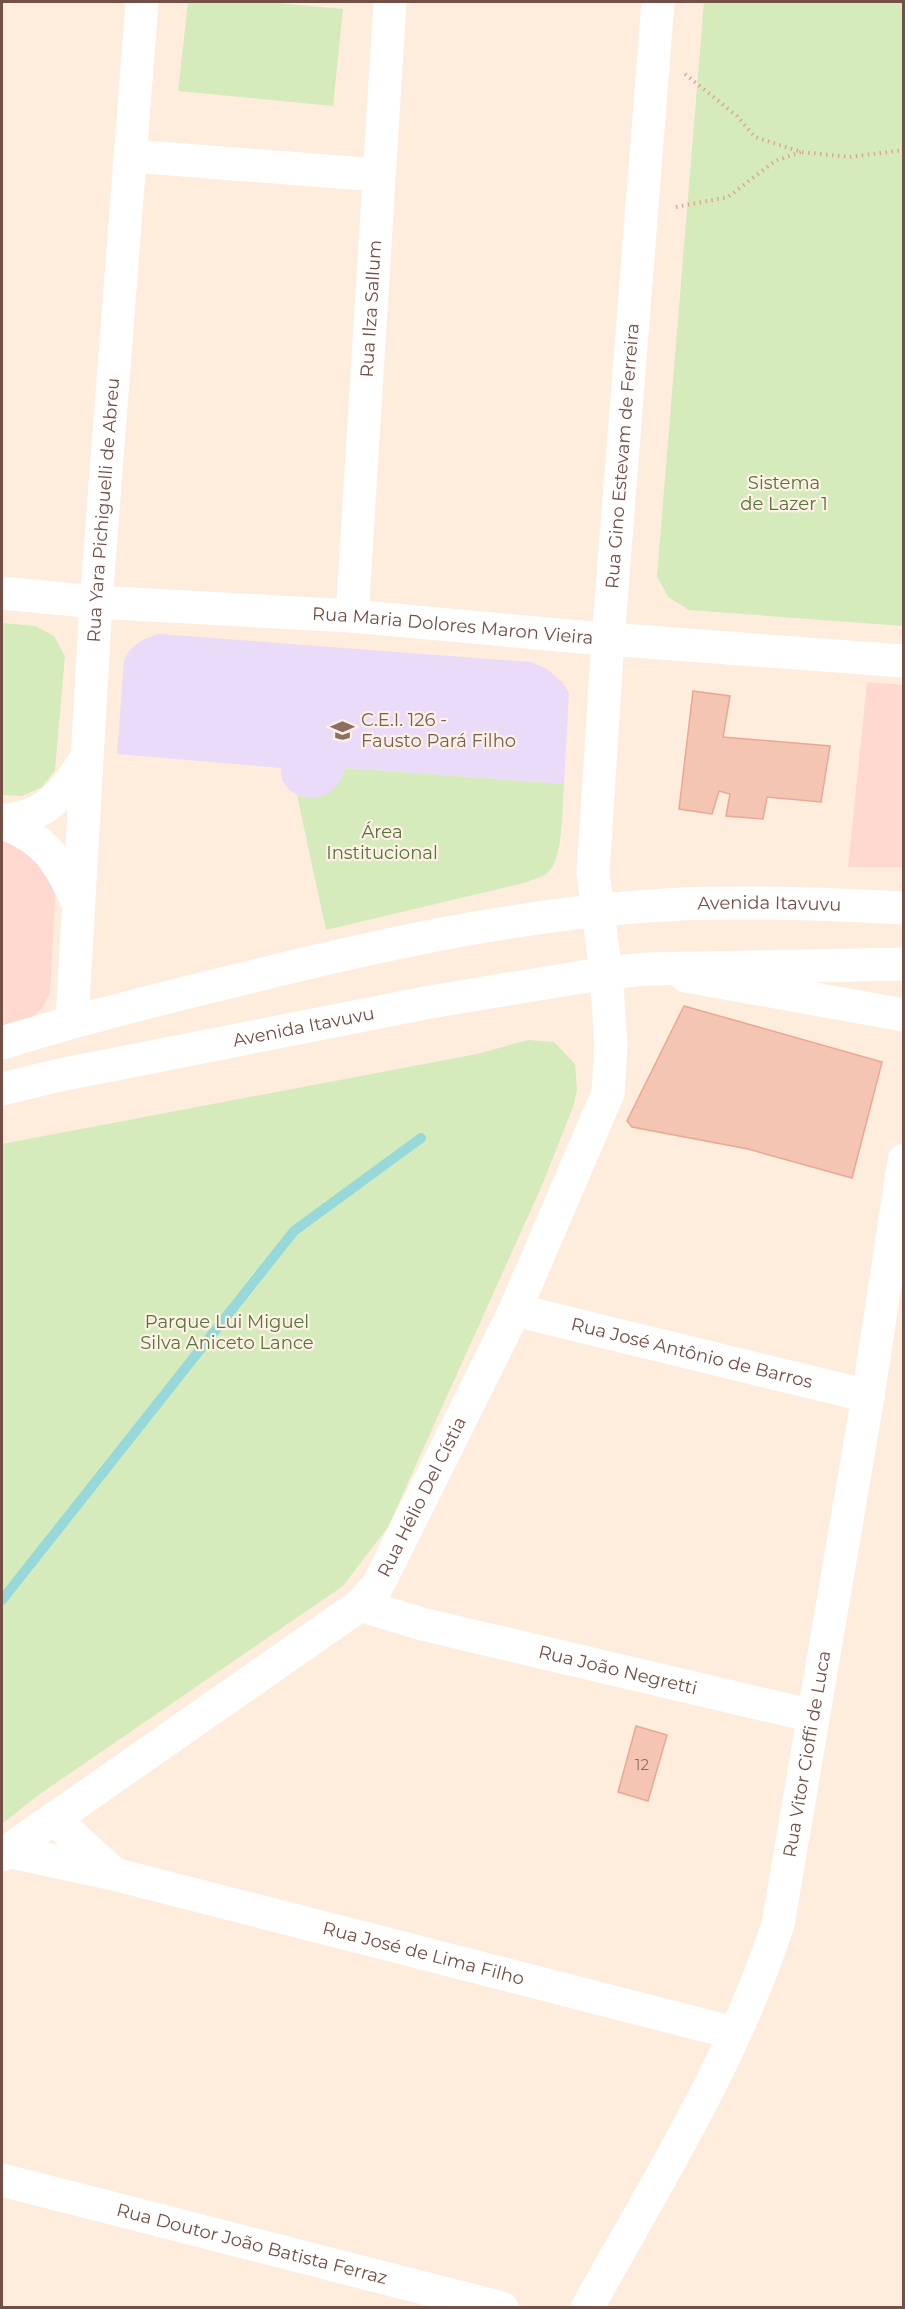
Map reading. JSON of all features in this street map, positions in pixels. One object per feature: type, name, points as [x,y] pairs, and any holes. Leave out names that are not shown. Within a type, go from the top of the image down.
[{"type":"street","name":"Rua Yara Pichiguelli de Abreu","points":[[72,1021],[77,901],[96,602],[132,156],[142,2]]},
{"type":"street","name":"Rua Ilza Sallum","points":[[352,616],[390,2]]},
{"type":"street","name":"Rua Gino Estevam de Ferreira","points":[[598,912],[593,873],[608,639],[658,2]]},
{"type":"street","points":[[132,156],[378,175]]},
{"type":"street","name":"Rua Maria Dolores Maron Vieira","points":[[2,593],[96,602],[352,616],[608,639],[903,661]]},
{"type":"street","points":[[2,821],[31,816],[47,808],[69,785],[88,754]]},
{"type":"street","points":[[2,821],[39,841],[56,858],[77,901]]},
{"type":"street","name":"Avenida Itavuvu","points":[[2,1043],[72,1021],[360,950],[472,927],[598,912],[709,903],[806,903],[903,908]]},
{"type":"street","points":[[598,912],[606,973]]},
{"type":"street","name":"Avenida Itavuvu","points":[[2,1089],[55,1076],[418,1005],[606,973],[646,969],[903,964]]},
{"type":"street","points":[[646,969],[903,1015]]},
{"type":"street","name":"Rua Hélio Del Cístia","points":[[4,1853],[369,1595],[515,1310],[608,1093],[611,1044],[606,973]]},
{"type":"street","points":[[2,1081],[49,1056],[72,1021]]},
{"type":"street","name":"Rua Vitor Cioffi de Luca","points":[[587,2307],[707,2091],[760,1980],[778,1924],[868,1396],[903,1160]]},
{"type":"street","name":"Rua José Antônio de Barros","points":[[515,1310],[868,1396]]},
{"type":"street","name":"Rua João Negretti","points":[[369,1595],[422,1624],[813,1716]]},
{"type":"street","name":"Rua José de Lima Filho","points":[[54,1819],[114,1874]]},
{"type":"street","name":"Rua José de Lima Filho","points":[[4,1853],[114,1874],[734,2033]]},
{"type":"street","name":"Rua Doutor João Batista Ferraz","points":[[2,2180],[502,2307]]},
{"type":"path","points":[[654,49],[737,116],[755,137],[801,152],[849,157],[903,150]]},
{"type":"path","points":[[642,208],[672,208],[728,197],[775,161],[801,152]]},
{"type":"shaded area","name":"C.E.I. 126 - Fausto Pará Filho","points":[[159,634],[531,662],[547,669],[563,683],[569,693],[564,784],[345,768],[342,779],[334,790],[324,797],[314,799],[297,795],[288,789],[282,780],[281,768],[117,754],[124,660],[130,650],[142,640]]},
{"type":"shaded area","points":[[867,682],[903,685],[903,867],[848,867]]},
{"type":"shaded area","points":[[2,839],[25,846],[56,883],[50,993],[43,1007],[33,1017],[2,1025]]},
{"type":"green space","points":[[188,2],[268,2],[343,9],[333,106],[178,91]]},
{"type":"green space","name":"Sistema de Lazer 1","points":[[704,2],[903,2],[903,626],[689,610],[668,597],[657,576]]},
{"type":"green space","points":[[2,623],[35,626],[54,636],[65,656],[55,770],[42,787],[22,796],[2,795]]},
{"type":"green space","name":"Área Institucional","points":[[345,768],[564,784],[559,846],[552,868],[546,874],[524,883],[326,930],[297,795],[314,798],[328,794],[338,783]]},
{"type":"green space","name":"Parque Lui Miguel Silva Aniceto Lance","points":[[528,1040],[554,1042],[575,1064],[577,1090],[573,1107],[543,1183],[388,1527],[343,1586],[37,1796],[2,1824],[2,1144],[477,1054]]},
{"type":"building","points":[[693,691],[730,696],[723,737],[830,746],[821,802],[767,797],[763,819],[726,816],[730,794],[719,791],[712,814],[679,809]]},
{"type":"building","points":[[684,1006],[882,1062],[852,1178],[748,1149],[632,1127],[627,1121]]},
{"type":"building","points":[[636,1726],[667,1735],[648,1801],[618,1792]]},
{"type":"waterway","points":[[2,1600],[294,1231],[421,1138]]},
{"type":"place","name":"C.E.I. 126 - Fausto Pará Filho","points":[[343,730]]}]
